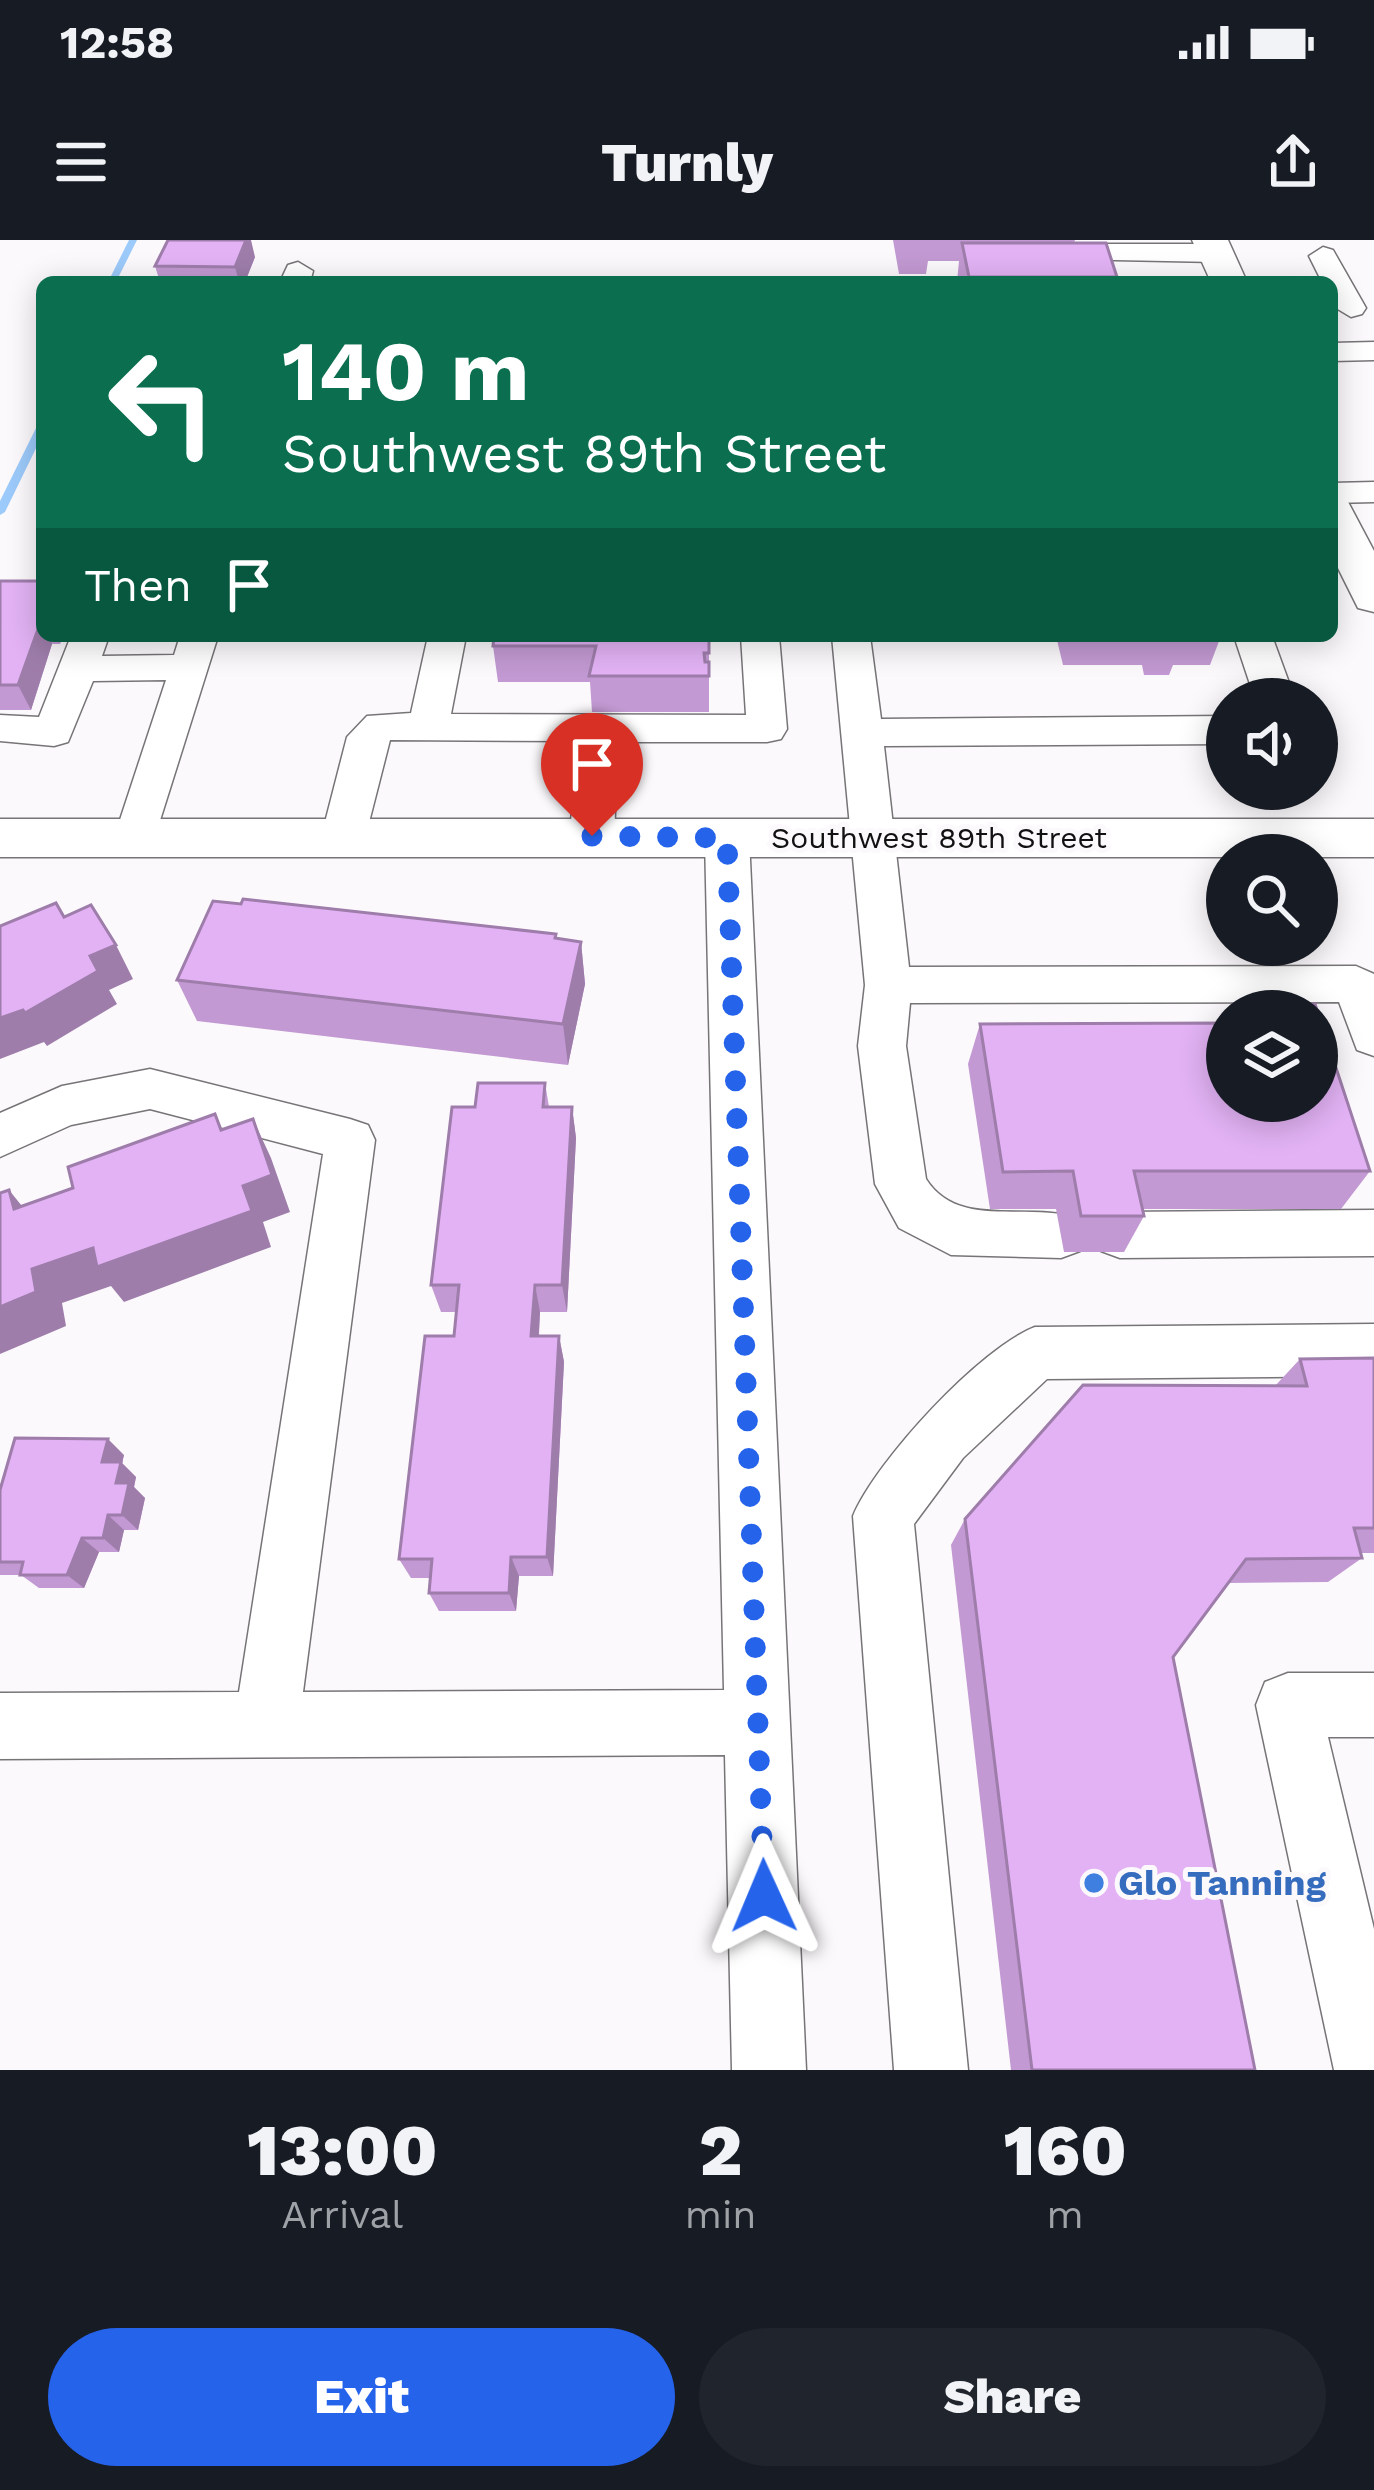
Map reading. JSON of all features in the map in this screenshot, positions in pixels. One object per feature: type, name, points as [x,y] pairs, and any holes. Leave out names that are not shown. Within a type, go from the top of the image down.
[{"type":"main road","points":[[1338,522],[1374,598]]},
{"type":"main road","name":"Southwest 89th Street","points":[[0,838],[1374,838]]},
{"type":"street","points":[[1074,254],[1218,258]]},
{"type":"street","points":[[1323,256],[1334,276]]},
{"type":"street","points":[[1338,514],[1374,492]]},
{"type":"street","points":[[428,727],[445,642]]},
{"type":"street","points":[[343,838],[367,737],[381,726],[767,729],[760,642]]},
{"type":"street","points":[[852,642],[888,985],[882,1046],[901,1184],[918,1212],[951,1232],[1061,1235]]},
{"type":"street","points":[[1255,642],[1268,678]]},
{"type":"street","points":[[0,728],[54,732],[84,652],[194,651],[136,838]]},
{"type":"street","points":[[592,836],[598,730]]},
{"type":"street","points":[[862,733],[1206,730]]},
{"type":"street","points":[[727,838],[769,2070]]},
{"type":"street","points":[[888,985],[1356,984],[1374,1037]]},
{"type":"street","points":[[0,1136],[62,1106],[150,1089],[350,1140],[266,1725]]},
{"type":"street","points":[[1120,1235],[1374,1233]]},
{"type":"street","points":[[931,2070],[898,1742],[883,1516],[944,1438],[1035,1353],[1374,1350]]},
{"type":"street","points":[[1371,2070],[1288,1705],[1374,1705]]},
{"type":"street","points":[[0,1726],[760,1723]]},
{"type":"building","points":[[168,240],[246,240],[235,267],[155,266]]},
{"type":"building","points":[[962,243],[1106,243],[1117,276],[969,276]]},
{"type":"building","points":[[0,581],[36,581],[36,635],[18,685],[0,685]]},
{"type":"building","points":[[493,642],[709,642],[709,653],[704,653],[709,676],[589,676],[596,646],[493,646]]},
{"type":"building","points":[[243,899],[556,934],[555,938],[581,942],[563,1024],[177,980],[213,901],[241,904]]},
{"type":"building","points":[[56,903],[64,917],[91,905],[116,945],[90,956],[98,971],[25,1013],[0,1018],[0,926]]},
{"type":"building","points":[[1206,1023],[1206,1122],[1338,1122],[1338,1074],[1370,1171],[1134,1171],[1144,1216],[1081,1216],[1073,1171],[1003,1172],[980,1024]]},
{"type":"building","points":[[478,1083],[545,1083],[543,1107],[572,1107],[562,1285],[535,1285],[531,1336],[559,1336],[547,1557],[511,1557],[509,1593],[429,1593],[432,1559],[399,1559],[425,1336],[454,1336],[459,1285],[431,1285],[452,1107],[475,1107]]},
{"type":"building","points":[[215,1114],[221,1130],[253,1119],[272,1175],[243,1186],[252,1211],[97,1267],[93,1248],[32,1269],[36,1292],[0,1307],[0,1193],[9,1190],[14,1209],[73,1188],[68,1167]]},
{"type":"building","points":[[1374,1358],[1374,1528],[1354,1528],[1362,1558],[1246,1559],[1173,1657],[1255,2070],[1032,2070],[965,1519],[1083,1385],[1307,1386],[1300,1359]]},
{"type":"building","points":[[15,1438],[108,1439],[102,1462],[121,1462],[116,1483],[129,1483],[122,1515],[108,1515],[103,1538],[82,1538],[67,1575],[20,1575],[23,1562],[0,1562],[0,1490]]},
{"type":"waterway","points":[[115,276],[133,240]]},
{"type":"waterway","points":[[0,512],[36,438]]},
{"type":"place","name":"Glo Tanning","points":[[1094,1883]]},
{"type":"route","points":[[592,836],[727,838],[764,1896]]}]
